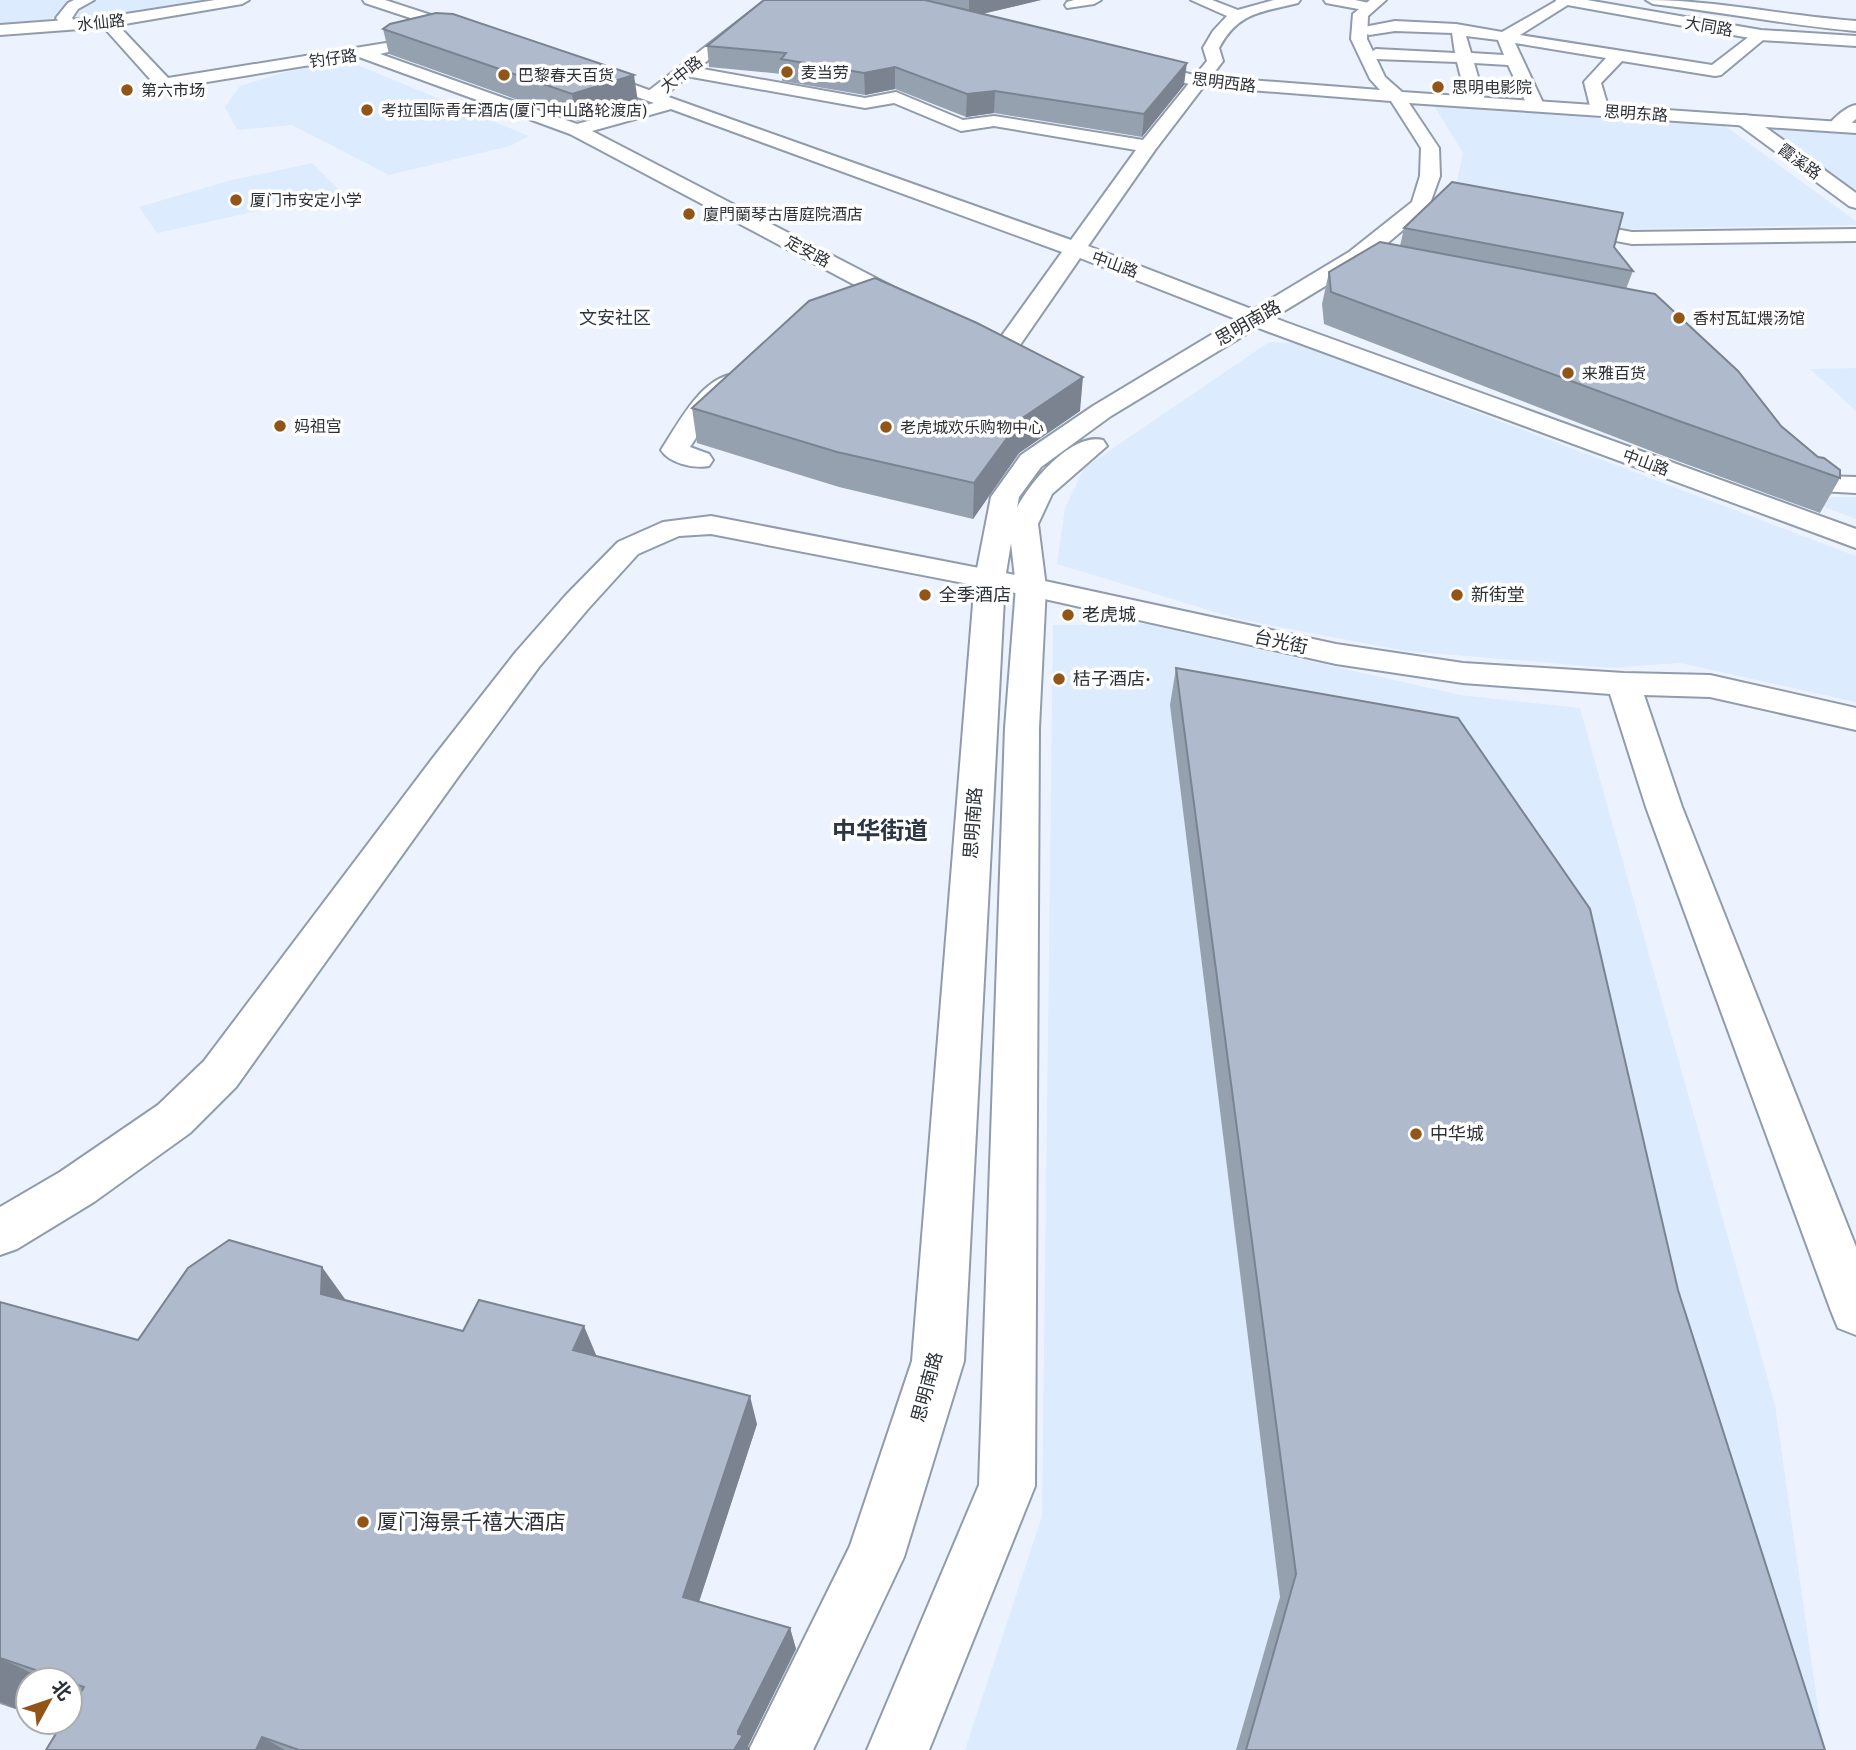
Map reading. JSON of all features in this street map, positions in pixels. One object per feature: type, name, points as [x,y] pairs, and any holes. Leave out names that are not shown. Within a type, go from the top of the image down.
[{"type":"street","points":[[69,25],[64,18],[73,6],[88,0]]},
{"type":"street","name":"水仙路","points":[[0,30],[107,22],[240,0]]},
{"type":"street","points":[[370,0],[485,38]]},
{"type":"street","name":"大中路","points":[[663,100],[686,71],[775,0]]},
{"type":"street","points":[[1072,5],[1094,0]]},
{"type":"street","points":[[1198,0],[1240,15]]},
{"type":"street","points":[[1075,249],[1148,146],[1215,61],[1211,48],[1219,30],[1228,19],[1293,0]]},
{"type":"street","points":[[1331,0],[1374,3]]},
{"type":"street","points":[[1392,0],[1371,19],[1369,30],[1376,54],[1394,83],[1407,96]]},
{"type":"street","points":[[1504,37],[1565,0]]},
{"type":"street","name":"大同路","points":[[1565,0],[1761,36],[1856,41]]},
{"type":"street","points":[[1653,0],[1795,21],[1856,26]]},
{"type":"street","points":[[1374,3],[1361,14],[1359,39],[1378,79],[1407,96]]},
{"type":"street","points":[[1761,15],[1781,5]]},
{"type":"street","name":"钓仔路","points":[[107,22],[164,84],[363,53],[576,130]]},
{"type":"street","points":[[1369,30],[1395,26],[1456,29],[1714,71],[1761,36]]},
{"type":"street","points":[[435,35],[459,29]]},
{"type":"street","points":[[1456,29],[1476,101]]},
{"type":"street","points":[[1504,37],[1535,106]]},
{"type":"street","points":[[363,53],[399,44]]},
{"type":"street","points":[[1376,54],[1515,60]]},
{"type":"street","points":[[1600,110],[1591,82],[1617,56]]},
{"type":"street","name":"思明西路","points":[[1117,61],[1198,81],[1407,96]]},
{"type":"street","name":"中山路","points":[[563,65],[1075,249],[1856,539]]},
{"type":"street","points":[[686,71],[865,103],[896,97],[961,126],[994,121],[1148,146]]},
{"type":"street","name":"思明东路","points":[[1407,96],[1847,127]]},
{"type":"street","name":"思明南路","points":[[780,1750],[875,1557],[938,1362],[990,579],[1005,497],[1031,461],[1101,411],[1375,265],[1439,203],[1448,161],[1446,150],[1407,96]]},
{"type":"street","points":[[576,130],[663,100]]},
{"type":"street","points":[[1847,127],[1856,110]]},
{"type":"street","name":"霞溪路","points":[[1744,120],[1856,202]]},
{"type":"street","name":"定安路","points":[[576,130],[1002,353],[1075,249]]},
{"type":"street","points":[[1549,223],[1632,237],[1856,235]]},
{"type":"street","points":[[1618,263],[1632,237]]},
{"type":"street","points":[[855,306],[889,294]]},
{"type":"street","name":"思明南路","points":[[898,1750],[1007,1486],[1022,728],[1031,587],[1024,524],[1040,490],[1075,458],[1267,322]]},
{"type":"street","points":[[698,460],[674,450],[705,405],[745,368]]},
{"type":"street","points":[[1775,453],[1811,484],[1856,485]]},
{"type":"street","points":[[1778,510],[1811,484]]},
{"type":"street","name":"台光街","points":[[0,1233],[78,1187],[174,1119],[220,1074],[527,660],[628,548],[673,528],[711,525],[1031,587],[1336,654],[1463,673],[1624,684],[1710,686],[1856,719]]},
{"type":"street","points":[[1624,684],[1664,807],[1855,1303]]},
{"type":"shaded area","points":[[0,0],[71,0],[51,19],[0,25]]},
{"type":"shaded area","points":[[94,0],[207,0],[110,17],[88,19],[74,16],[73,11]]},
{"type":"shaded area","points":[[343,59],[529,136],[510,146],[389,175],[292,125],[237,130],[225,107],[240,86]]},
{"type":"shaded area","points":[[1433,104],[1721,123],[1856,221],[1856,225],[1626,229],[1453,200],[1463,153]]},
{"type":"shaded area","points":[[1765,127],[1856,135],[1856,190]]},
{"type":"shaded area","name":"厦门市安定小学","points":[[312,163],[342,193],[157,233],[139,207],[228,181]]},
{"type":"shaded area","points":[[1269,342],[1294,343],[1856,556],[1856,702],[1680,663],[1610,668],[1405,651],[1238,619],[1057,564],[1065,508],[1084,468]]},
{"type":"shaded area","points":[[1856,368],[1856,411],[1810,369]]},
{"type":"shaded area","points":[[1832,497],[1856,497],[1856,519],[1814,503]]},
{"type":"shaded area","points":[[1146,624],[1460,695],[1580,708],[1775,1405],[1824,1750],[965,1750],[1042,1516],[1053,625]]},
{"type":"building","points":[[764,0],[925,0],[1187,63],[1144,114],[995,91],[967,94],[895,67],[864,73],[781,59],[786,53],[707,46]]},
{"type":"building","points":[[436,13],[453,14],[634,75],[572,94],[383,29],[390,24]]},
{"type":"building","points":[[1452,182],[1623,213],[1614,247],[1633,271],[1404,228]]},
{"type":"building","points":[[1380,242],[1655,294],[1738,371],[1781,426],[1818,457],[1824,458],[1840,470],[1840,478],[1331,292],[1329,272]]},
{"type":"building","name":"老虎城欢乐购物中心","points":[[875,278],[977,323],[1083,377],[1021,419],[974,483],[837,452],[692,408],[809,301]]},
{"type":"building","name":"中华城","points":[[1176,668],[1458,718],[1590,909],[1678,1290],[1825,1750],[1246,1750],[1296,1574]]},
{"type":"building","name":"厦门海景千禧大酒店","points":[[229,1240],[322,1267],[321,1294],[463,1331],[479,1300],[584,1326],[573,1350],[750,1396],[683,1597],[790,1628],[738,1731],[738,1734],[743,1735],[734,1750],[299,1750],[262,1737],[256,1750],[46,1750],[54,1736],[84,1736],[84,1666],[24,1666],[0,1658],[0,1302],[138,1340],[188,1268]]},
{"type":"place","name":"麦当劳","points":[[787,72]]},
{"type":"place","name":"巴黎春天百货","points":[[504,75]]},
{"type":"place","name":"思明电影院","points":[[1438,87]]},
{"type":"place","name":"第六市场","points":[[127,90]]},
{"type":"place","name":"考拉国际青年酒店(厦门中山路轮渡店)","points":[[367,110]]},
{"type":"place","name":"厦门市安定小学","points":[[236,200]]},
{"type":"place","name":"廈門蘭琴古厝庭院酒店","points":[[689,214]]},
{"type":"place","name":"香村瓦缸煨汤馆","points":[[1679,318]]},
{"type":"place","name":"来雅百货","points":[[1568,373]]},
{"type":"place","name":"妈祖宫","points":[[280,426]]},
{"type":"place","name":"老虎城欢乐购物中心","points":[[886,427]]},
{"type":"place","name":"全季酒店","points":[[925,595]]},
{"type":"place","name":"新街堂","points":[[1457,595]]},
{"type":"place","name":"老虎城","points":[[1068,615]]},
{"type":"place","name":"桔子酒店·","points":[[1059,679]]},
{"type":"place","name":"中华城","points":[[1416,1134]]},
{"type":"place","name":"厦门海景千禧大酒店","points":[[363,1522]]},
{"type":"district","name":"文安社区","points":[[615,318]]},
{"type":"district","name":"中华街道","points":[[880,831]]}]
